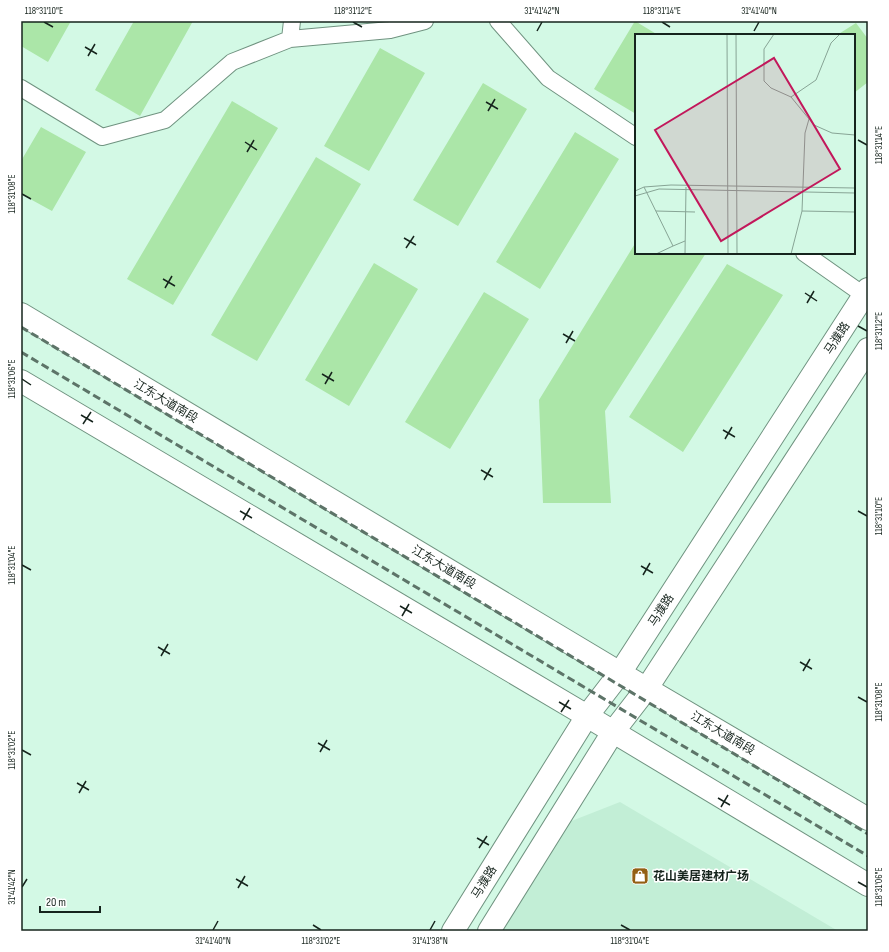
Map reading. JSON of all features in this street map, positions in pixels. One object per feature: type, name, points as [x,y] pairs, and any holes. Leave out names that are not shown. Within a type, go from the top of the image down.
[{"type":"main road","name":"马濮路","points":[[453,931],[587,716],[620,673],[867,294]]},
{"type":"main road","name":"江东大道南段","points":[[21,314],[620,673],[868,819]]},
{"type":"main road","points":[[489,931],[613,732],[646,688],[868,349]]},
{"type":"main road","points":[[21,381],[587,716],[868,885]]},
{"type":"street","points":[[290,39],[292,21]]},
{"type":"street","points":[[21,88],[102,137],[164,120],[232,62],[290,39],[390,30],[425,21]]},
{"type":"street","points":[[498,21],[548,78],[635,136]]},
{"type":"street","points":[[806,254],[867,294]]},
{"type":"shaded area","name":"花山美居建材广场","points":[[620,802],[838,931],[501,931],[569,822]]},
{"type":"building","points":[[21,21],[71,21],[48,62],[21,46]]},
{"type":"building","points":[[134,21],[193,21],[140,116],[95,90]]},
{"type":"building","points":[[635,21],[656,34],[635,34],[635,113],[594,89]]},
{"type":"building","points":[[856,23],[868,39],[868,82],[855,92],[855,34],[839,34]]},
{"type":"building","points":[[380,48],[425,73],[369,171],[324,146]]},
{"type":"building","points":[[483,83],[527,109],[458,226],[413,200]]},
{"type":"building","points":[[232,101],[278,128],[173,305],[127,279]]},
{"type":"building","points":[[41,127],[86,152],[52,211],[21,194],[21,161]]},
{"type":"building","points":[[575,132],[619,159],[540,289],[496,262]]},
{"type":"building","points":[[316,157],[361,184],[257,361],[211,335]]},
{"type":"building","points":[[635,244],[635,254],[705,254],[605,411],[611,503],[543,503],[539,400]]},
{"type":"building","points":[[374,263],[418,289],[349,406],[305,380]]},
{"type":"building","points":[[727,264],[783,295],[683,452],[629,417]]},
{"type":"building","points":[[484,292],[529,319],[450,449],[405,422]]},
{"type":"railway","points":[[21,327],[868,834]]},
{"type":"railway","points":[[21,352],[868,856]]},
{"type":"place","name":"花山美居建材广场","points":[[640,876]]}]
